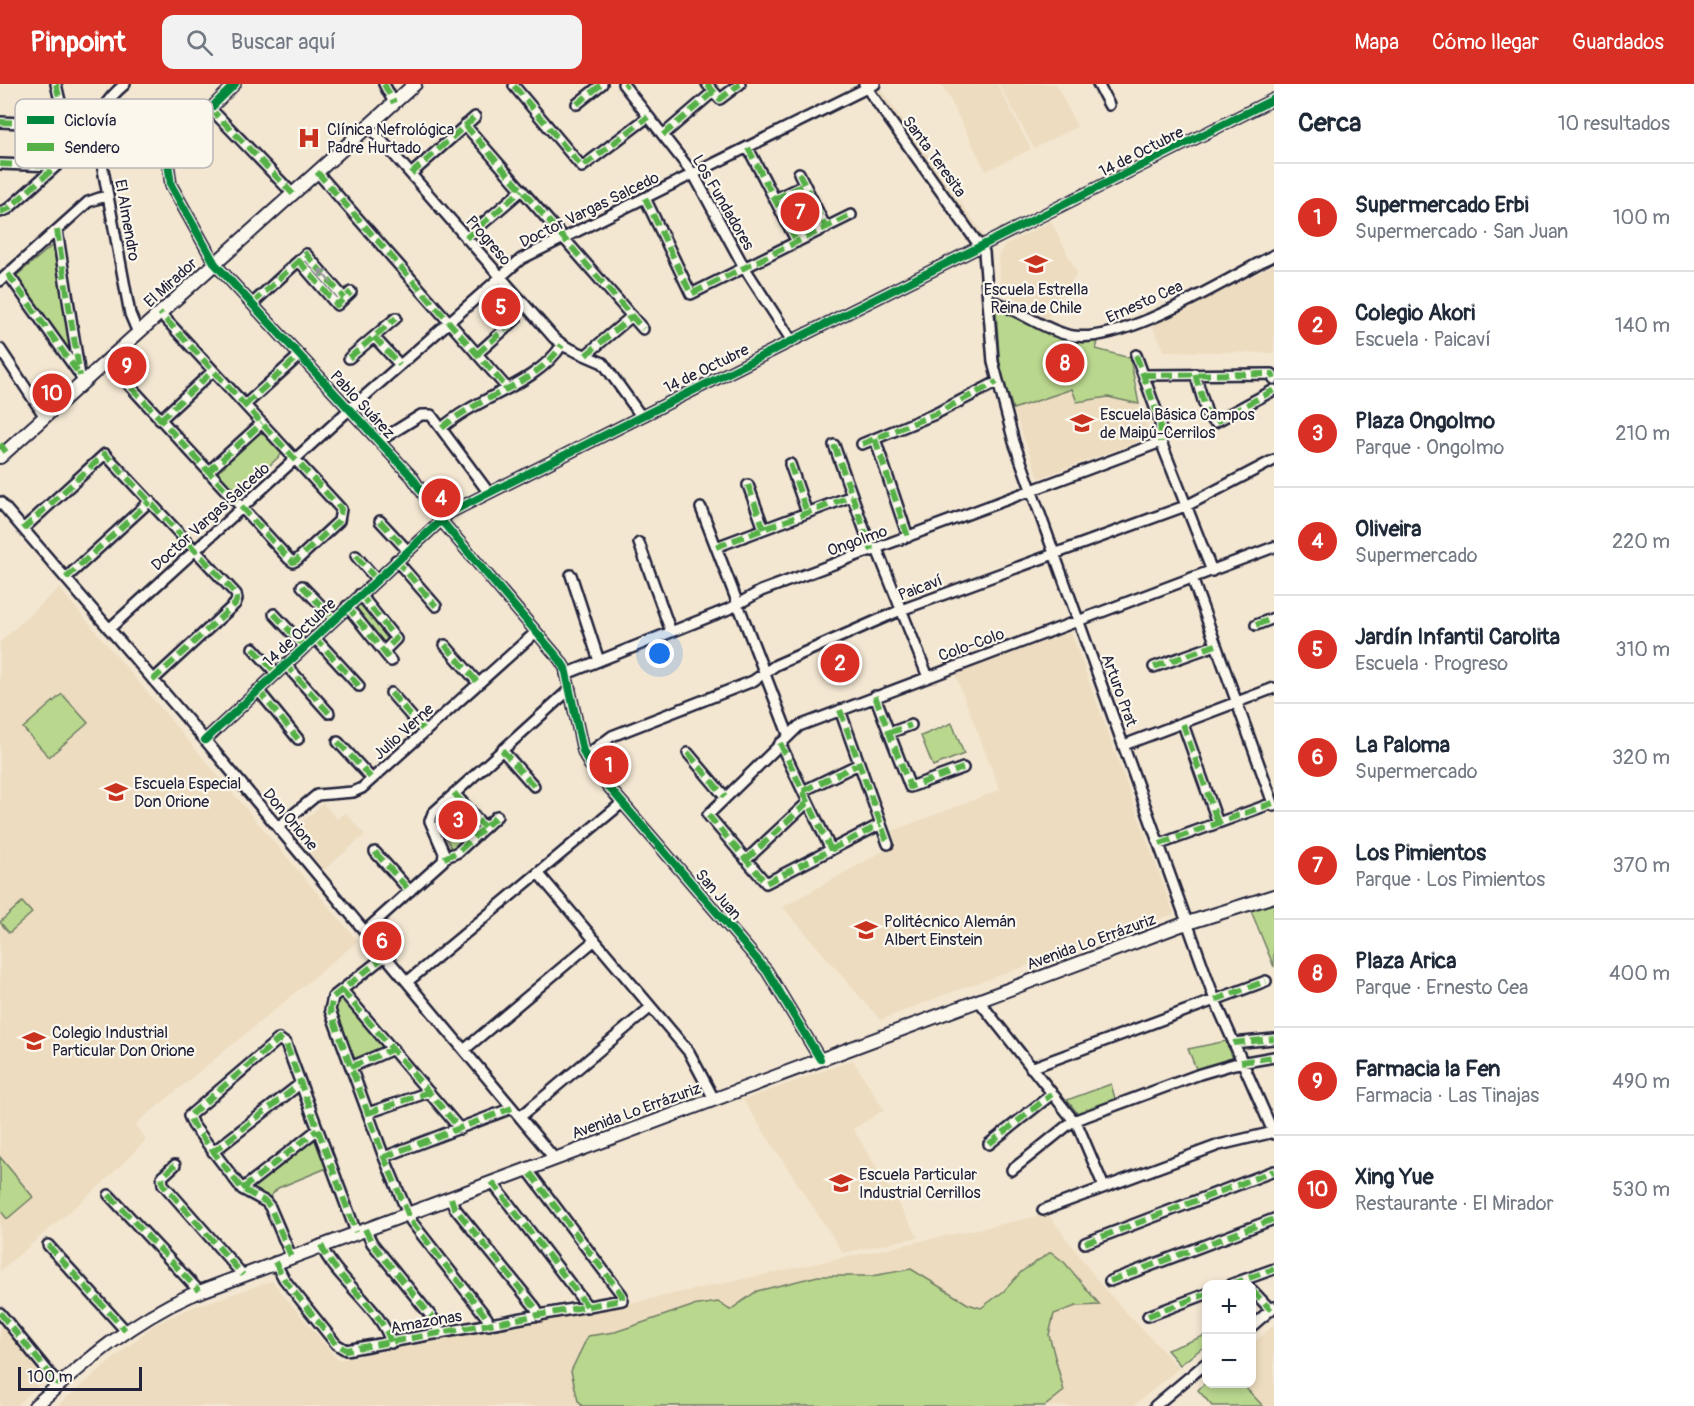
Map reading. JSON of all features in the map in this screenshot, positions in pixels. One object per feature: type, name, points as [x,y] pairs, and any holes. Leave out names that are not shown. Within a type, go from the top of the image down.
[{"type":"main road","name":"El Mirador","points":[[2,451],[45,417],[82,379],[107,361],[415,84]]},
{"type":"main road","name":"Avenida Lo Errázuriz","points":[[35,1406],[125,1330],[166,1306],[200,1292],[360,1230],[1189,922],[1274,896]]},
{"type":"street","points":[[56,84],[59,99]]},
{"type":"street","name":"El Almendro","points":[[111,99],[125,84]]},
{"type":"street","name":"Pablo Suárez","points":[[213,105],[235,84]]},
{"type":"street","points":[[384,84],[394,103]]},
{"type":"street","points":[[577,104],[602,84]]},
{"type":"street","points":[[707,84],[720,99],[740,84]]},
{"type":"street","points":[[1098,84],[1109,105]]},
{"type":"street","points":[[504,93],[515,85],[582,167],[648,117]]},
{"type":"street","name":"Los Fundadores","points":[[625,85],[694,175],[744,267],[792,341]]},
{"type":"street","name":"Doctor Vargas Salcedo","points":[[109,629],[350,409],[527,255],[694,175],[868,85]]},
{"type":"street","name":"Santa Teresita","points":[[868,85],[981,246]]},
{"type":"street","points":[[663,135],[713,92]]},
{"type":"street","name":"14 de Octubre","points":[[205,740],[440,519],[1274,99]]},
{"type":"street","points":[[213,111],[293,194]]},
{"type":"street","points":[[411,174],[475,117]]},
{"type":"street","points":[[0,122],[15,123]]},
{"type":"street","name":"Progreso","points":[[368,125],[562,345],[606,366],[641,416]]},
{"type":"street","points":[[465,125],[643,329]]},
{"type":"street","points":[[748,147],[797,242]]},
{"type":"street","points":[[0,164],[15,165]]},
{"type":"street","points":[[0,212],[8,209],[54,168]]},
{"type":"street","name":"El Almendro","points":[[103,168],[131,318],[138,333]]},
{"type":"street","name":"Pablo Suárez","points":[[167,168],[171,185],[215,264],[412,477],[440,519],[560,660],[570,689],[585,756]]},
{"type":"street","points":[[317,172],[507,388]]},
{"type":"street","points":[[799,173],[826,228]]},
{"type":"street","points":[[775,199],[804,184]]},
{"type":"street","points":[[466,238],[522,190]]},
{"type":"street","points":[[82,379],[4,277],[88,202],[108,195]]},
{"type":"street","points":[[645,198],[692,294],[851,215]]},
{"type":"street","points":[[57,230],[82,379]]},
{"type":"street","name":"Arturo Prat","points":[[981,246],[987,262],[992,351],[997,382],[1031,489],[1189,922],[1215,1000],[1273,1133]]},
{"type":"street","name":"Ernesto Cea","points":[[989,300],[1053,330],[1070,336],[1089,337],[1106,334],[1149,319],[1274,255]]},
{"type":"street","points":[[252,303],[303,257],[344,298]]},
{"type":"street","points":[[107,361],[293,562],[339,521],[342,514],[340,507],[160,313]]},
{"type":"street","points":[[586,355],[632,316]]},
{"type":"street","points":[[349,358],[396,318]]},
{"type":"street","points":[[477,354],[516,319]]},
{"type":"street","points":[[374,337],[400,366]]},
{"type":"street","points":[[442,428],[464,410],[533,374],[562,345]]},
{"type":"street","points":[[0,349],[45,417]]},
{"type":"street","points":[[246,405],[300,355]]},
{"type":"street","points":[[1136,355],[1161,425],[1161,442],[1188,505],[1212,571]]},
{"type":"street","points":[[160,420],[213,371]]},
{"type":"street","points":[[1195,374],[1208,417],[1215,422],[1274,390]]},
{"type":"street","points":[[1144,375],[1273,377]]},
{"type":"street","points":[[862,444],[935,414],[997,382]]},
{"type":"street","points":[[379,441],[424,414],[434,417],[489,493]]},
{"type":"street","points":[[208,472],[262,423]]},
{"type":"street","points":[[875,439],[908,537]]},
{"type":"street","name":"Ongolmo","points":[[566,674],[738,604],[761,591],[1161,442]]},
{"type":"street","points":[[834,445],[852,496],[928,676]]},
{"type":"street","points":[[23,529],[105,454],[236,594],[237,599],[153,680]]},
{"type":"street","name":"Paicaví","points":[[585,756],[612,736],[753,681],[777,665],[901,610],[1188,505],[1274,460]]},
{"type":"street","points":[[790,464],[807,513]]},
{"type":"street","points":[[748,485],[764,529]]},
{"type":"street","points":[[716,547],[852,496]]},
{"type":"street","points":[[66,579],[150,501]]},
{"type":"street","name":"Don Orione","points":[[0,502],[205,740],[554,1158]]},
{"type":"street","points":[[701,508],[788,734]]},
{"type":"street","points":[[380,521],[406,550]]},
{"type":"street","points":[[639,543],[670,632]]},
{"type":"street","name":"Colo-Colo","points":[[746,860],[708,815],[788,734],[799,726],[1274,547]]},
{"type":"street","points":[[356,556],[376,579]]},
{"type":"street","points":[[396,560],[436,606]]},
{"type":"street","points":[[571,575],[598,661]]},
{"type":"street","points":[[1160,844],[1273,805],[1192,578]]},
{"type":"street","points":[[302,585],[334,619]]},
{"type":"street","points":[[360,594],[396,639],[384,651]]},
{"type":"street","points":[[347,606],[391,661]]},
{"type":"street","points":[[274,614],[304,646]]},
{"type":"street","points":[[1256,625],[1274,618]]},
{"type":"street","name":"Julio Verne","points":[[278,827],[317,795],[356,791],[372,779],[536,632]]},
{"type":"street","points":[[314,637],[359,686]]},
{"type":"street","points":[[445,645],[478,684]]},
{"type":"street","points":[[1154,667],[1216,645]]},
{"type":"street","points":[[253,648],[276,673]]},
{"type":"street","points":[[285,664],[329,713]]},
{"type":"street","points":[[1124,745],[1237,704],[1274,688]]},
{"type":"street","points":[[444,858],[430,818],[433,813],[570,689]]},
{"type":"street","points":[[258,690],[298,739]]},
{"type":"street","points":[[391,693],[425,732]]},
{"type":"street","points":[[875,696],[910,787],[963,768]]},
{"type":"street","points":[[840,710],[888,844]]},
{"type":"street","points":[[1183,724],[1218,823]]},
{"type":"street","points":[[889,732],[911,725]]},
{"type":"street","points":[[338,742],[372,779]]},
{"type":"street","points":[[780,743],[831,850]]},
{"type":"street","points":[[502,750],[534,786]]},
{"type":"street","points":[[688,753],[726,797]]},
{"type":"street","name":"San Juan","points":[[585,756],[622,803],[767,970],[820,1059]]},
{"type":"street","points":[[803,791],[859,764]]},
{"type":"street","points":[[454,793],[484,827]]},
{"type":"street","points":[[808,802],[746,860],[766,883],[881,824]]},
{"type":"street","points":[[407,982],[622,803]]},
{"type":"street","points":[[365,932],[440,865],[444,858],[458,852],[497,816]]},
{"type":"street","points":[[375,852],[411,891]]},
{"type":"street","points":[[538,873],[689,1052],[714,1099]]},
{"type":"street","points":[[464,1050],[595,940]]},
{"type":"street","points":[[385,956],[330,1000],[330,1010],[407,1213],[414,1226],[487,1318],[489,1325]]},
{"type":"street","points":[[1031,1068],[1266,981]]},
{"type":"street","points":[[342,990],[460,1129]]},
{"type":"street","points":[[979,1001],[1074,1121],[1104,1187]]},
{"type":"street","points":[[520,1117],[651,1007]]},
{"type":"street","points":[[1233,1043],[1274,1039]]},
{"type":"street","points":[[291,1256],[270,1207],[242,1190],[190,1120],[191,1113],[274,1042],[282,1040],[317,1130],[360,1230],[435,1321],[440,1334]]},
{"type":"street","points":[[351,1067],[393,1049]]},
{"type":"street","points":[[1012,1170],[1074,1121],[1200,1074],[1241,1062],[1274,1057]]},
{"type":"street","points":[[213,1152],[300,1084]]},
{"type":"street","points":[[368,1113],[429,1092]]},
{"type":"street","points":[[989,1144],[1052,1094]]},
{"type":"street","points":[[384,1157],[512,1108]]},
{"type":"street","points":[[242,1190],[317,1130]]},
{"type":"street","points":[[1043,1210],[1219,1145],[1273,1133]]},
{"type":"street","points":[[175,1165],[162,1177],[162,1184],[243,1275]]},
{"type":"street","name":"Amazonas","points":[[275,1262],[284,1279],[339,1348],[351,1350],[623,1299],[527,1169]]},
{"type":"street","points":[[1085,1243],[1274,1171]]},
{"type":"street","points":[[492,1182],[588,1307]]},
{"type":"street","points":[[109,1195],[200,1292]]},
{"type":"street","points":[[451,1198],[454,1207],[535,1307],[539,1316]]},
{"type":"street","points":[[1110,1281],[1274,1219]]},
{"type":"street","points":[[48,1245],[125,1330]]},
{"type":"street","points":[[321,1245],[328,1258],[382,1325],[391,1343]]},
{"type":"street","points":[[1251,1280],[1274,1269]]},
{"type":"street","points":[[1256,1294],[1272,1308],[1256,1322]]},
{"type":"street","points":[[1148,1317],[1202,1296]]},
{"type":"street","points":[[0,1313],[59,1385]]},
{"type":"street","points":[[1160,1404],[1202,1367]]},
{"type":"shaded area","points":[[856,84],[877,84],[985,237],[972,244]]},
{"type":"shaded area","points":[[942,84],[997,84],[1031,149],[986,171]]},
{"type":"shaded area","points":[[999,84],[1056,84],[1077,127],[1034,148]]},
{"type":"shaded area","name":"Escuela Estrella Reina de Chile","points":[[1051,221],[1077,273],[1047,319],[1003,290],[1000,283],[999,255],[1005,245]]},
{"type":"shaded area","points":[[1274,265],[1274,353],[1165,351],[1152,326]]},
{"type":"shaded area","name":"Escuela Básica Campos de Maipú-Cerrilos","points":[[1072,389],[1078,402],[1108,397],[1139,404],[1151,437],[1039,478],[1013,409]]},
{"type":"shaded area","name":"Escuela Especial Don Orione","points":[[59,588],[358,941],[136,1124],[146,1140],[103,1183],[0,1271],[0,642]]},
{"type":"shaded area","points":[[1071,632],[1174,914],[952,992],[880,1020],[783,907],[896,844],[892,831],[1000,790],[955,674]]},
{"type":"shaded area","points":[[323,803],[337,819],[345,812],[365,835],[324,870],[291,832]]},
{"type":"shaded area","name":"Escuela Particular Industrial Cerrillos","points":[[853,1060],[884,1110],[853,1129],[918,1237],[843,1253],[743,1100]]},
{"type":"shaded area","points":[[1048,1214],[1105,1290],[1179,1368],[1133,1406],[57,1406],[154,1325],[188,1309],[272,1281],[338,1360],[631,1303]]},
{"type":"shaded area","points":[[0,1323],[47,1379],[15,1406],[0,1406]]},
{"type":"shaded area","points":[[1274,1325],[1274,1406],[1263,1406],[1246,1388],[1256,1388],[1256,1341]]},
{"type":"green space","points":[[803,187],[820,226],[798,236],[779,199]]},
{"type":"green space","points":[[54,244],[81,365],[78,367],[15,277]]},
{"type":"green space","points":[[996,311],[1002,311],[1070,340],[1098,342],[1096,349],[1130,358],[1139,404],[1108,397],[1077,402],[1072,389],[1013,409],[1000,368]]},
{"type":"green space","points":[[260,428],[283,453],[235,497],[212,472]]},
{"type":"green space","points":[[358,601],[392,639],[382,648],[348,610]]},
{"type":"green space","points":[[62,694],[88,723],[49,757],[23,728]]},
{"type":"green space","points":[[952,723],[964,754],[933,766],[921,736]]},
{"type":"green space","points":[[458,799],[479,826],[452,850],[441,826],[442,813]]},
{"type":"green space","points":[[22,902],[32,913],[9,933],[0,922]]},
{"type":"green space","points":[[1274,903],[1274,967],[1249,906]]},
{"type":"green space","points":[[342,993],[387,1047],[353,1063],[333,1011],[334,1002]]},
{"type":"green space","points":[[1226,1041],[1233,1058],[1197,1071],[1188,1049]]},
{"type":"green space","points":[[1111,1084],[1116,1102],[1083,1115],[1078,1114],[1067,1100]]},
{"type":"green space","points":[[315,1136],[327,1168],[278,1188],[269,1198],[248,1187]]},
{"type":"green space","points":[[0,1157],[33,1197],[7,1219],[0,1210]]},
{"type":"green space","points":[[1051,1252],[1065,1263],[1100,1305],[1076,1306],[1054,1314],[1049,1335],[1064,1391],[1045,1406],[582,1406],[578,1401],[571,1371],[588,1336],[615,1332],[692,1306],[718,1302],[730,1310],[757,1291],[818,1276],[872,1276],[911,1269],[968,1304],[981,1308],[1004,1291],[1021,1272]]},
{"type":"green space","points":[[1202,1337],[1202,1348],[1180,1365],[1167,1350]]},
{"type":"green space","points":[[1202,1386],[1202,1388],[1246,1388],[1263,1406],[1212,1406],[1198,1390]]},
{"type":"marked path","points":[[56,84],[60,99]]},
{"type":"marked path","points":[[384,84],[394,103]]},
{"type":"marked path","points":[[577,104],[602,84]]},
{"type":"marked path","points":[[707,84],[720,99],[740,84]]},
{"type":"marked path","points":[[514,86],[582,167],[648,117]]},
{"type":"marked path","points":[[663,135],[713,92]]},
{"type":"marked path","points":[[213,111],[293,194]]},
{"type":"marked path","points":[[411,174],[475,117]]},
{"type":"marked path","points":[[0,122],[15,123]]},
{"type":"marked path","points":[[465,125],[643,329]]},
{"type":"marked path","points":[[748,148],[797,242]]},
{"type":"marked path","points":[[0,164],[15,165]]},
{"type":"marked path","points":[[0,212],[8,209],[54,168]]},
{"type":"marked path","points":[[317,172],[507,388]]},
{"type":"marked path","points":[[799,173],[826,228]]},
{"type":"marked path","points":[[775,199],[804,185]]},
{"type":"marked path","points":[[466,238],[522,190]]},
{"type":"marked path","points":[[645,198],[691,294],[851,215]]},
{"type":"marked path","points":[[57,230],[80,376]]},
{"type":"marked path","points":[[252,304],[306,254],[344,298]]},
{"type":"marked path","points":[[299,261],[337,305],[351,292]]},
{"type":"marked path","points":[[8,274],[79,374]]},
{"type":"marked path","points":[[107,361],[289,559],[293,562],[297,560],[339,521],[341,509],[160,313]]},
{"type":"marked path","points":[[586,355],[632,316]]},
{"type":"marked path","points":[[349,358],[396,318]]},
{"type":"marked path","points":[[477,354],[516,319]]},
{"type":"marked path","points":[[374,337],[400,365]]},
{"type":"marked path","points":[[442,428],[472,407],[537,371],[562,345]]},
{"type":"marked path","points":[[245,405],[300,355]]},
{"type":"marked path","points":[[1136,355],[1160,421],[1161,442]]},
{"type":"marked path","points":[[160,420],[213,371]]},
{"type":"marked path","points":[[1195,374],[1208,417],[1215,422],[1274,390]]},
{"type":"marked path","points":[[1144,375],[1272,374],[1274,379]]},
{"type":"marked path","points":[[862,444],[935,414],[997,382]]},
{"type":"marked path","points":[[208,472],[262,423]]},
{"type":"marked path","points":[[875,439],[908,537]]},
{"type":"marked path","points":[[0,444],[6,452]]},
{"type":"marked path","points":[[834,445],[872,551]]},
{"type":"marked path","points":[[23,529],[105,454],[236,594],[235,604],[153,680]]},
{"type":"marked path","points":[[790,464],[807,513]]},
{"type":"marked path","points":[[748,485],[764,529]]},
{"type":"marked path","points":[[716,547],[852,496]]},
{"type":"marked path","points":[[66,578],[150,501]]},
{"type":"marked path","points":[[380,521],[407,550]]},
{"type":"marked path","points":[[356,556],[376,579]]},
{"type":"marked path","points":[[396,560],[436,606]]},
{"type":"marked path","points":[[302,586],[334,619]]},
{"type":"marked path","points":[[360,594],[396,639],[384,651]]},
{"type":"marked path","points":[[347,606],[391,661]]},
{"type":"marked path","points":[[274,614],[304,646]]},
{"type":"marked path","points":[[1256,625],[1274,618]]},
{"type":"marked path","points":[[314,637],[359,686]]},
{"type":"marked path","points":[[445,645],[479,684]]},
{"type":"marked path","points":[[1154,667],[1216,645]]},
{"type":"marked path","points":[[253,648],[276,673]]},
{"type":"marked path","points":[[285,664],[329,713]]},
{"type":"marked path","points":[[258,690],[298,739]]},
{"type":"marked path","points":[[391,693],[425,732]]},
{"type":"marked path","points":[[875,696],[910,787],[963,768]]},
{"type":"marked path","points":[[840,710],[888,844]]},
{"type":"marked path","points":[[1183,724],[1218,823]]},
{"type":"marked path","points":[[889,733],[911,725]]},
{"type":"marked path","points":[[338,742],[372,779]]},
{"type":"marked path","points":[[780,743],[831,850]]},
{"type":"marked path","points":[[502,750],[534,786]]},
{"type":"marked path","points":[[688,753],[725,797]]},
{"type":"marked path","points":[[803,791],[859,764]]},
{"type":"marked path","points":[[454,793],[484,827]]},
{"type":"marked path","points":[[746,860],[808,802]]},
{"type":"marked path","points":[[1160,844],[1273,803]]},
{"type":"marked path","points":[[708,815],[766,883],[881,824]]},
{"type":"marked path","points":[[444,858],[458,852],[497,816]]},
{"type":"marked path","points":[[375,852],[410,891]]},
{"type":"marked path","points":[[385,956],[333,997],[330,1010],[384,1157],[411,1221],[487,1318],[489,1325]]},
{"type":"marked path","points":[[1215,1000],[1266,981]]},
{"type":"marked path","points":[[342,990],[460,1129]]},
{"type":"marked path","points":[[291,1256],[270,1207],[266,1202],[242,1189],[193,1125],[189,1116],[279,1039],[286,1044],[356,1232]]},
{"type":"marked path","points":[[1233,1043],[1274,1039]]},
{"type":"marked path","points":[[351,1067],[393,1049]]},
{"type":"marked path","points":[[1241,1062],[1274,1057]]},
{"type":"marked path","points":[[213,1152],[300,1084]]},
{"type":"marked path","points":[[368,1113],[429,1092]]},
{"type":"marked path","points":[[989,1144],[1052,1094]]},
{"type":"marked path","points":[[384,1157],[512,1108]]},
{"type":"marked path","points":[[242,1189],[317,1130]]},
{"type":"marked path","points":[[175,1165],[162,1177],[163,1184],[243,1275]]},
{"type":"marked path","points":[[275,1262],[284,1279],[336,1344],[346,1350],[622,1300],[622,1295],[527,1169]]},
{"type":"marked path","points":[[1085,1243],[1274,1171]]},
{"type":"marked path","points":[[492,1182],[588,1307]]},
{"type":"marked path","points":[[109,1195],[199,1291]]},
{"type":"marked path","points":[[451,1198],[454,1207],[535,1307],[539,1316]]},
{"type":"marked path","points":[[1110,1281],[1274,1219]]},
{"type":"marked path","points":[[365,1229],[372,1243],[435,1321],[439,1334]]},
{"type":"marked path","points":[[48,1245],[125,1330]]},
{"type":"marked path","points":[[321,1245],[337,1270],[378,1317],[391,1343]]},
{"type":"marked path","points":[[1243,1280],[1274,1269]]},
{"type":"marked path","points":[[1256,1294],[1271,1310]]},
{"type":"marked path","points":[[1148,1316],[1202,1296]]},
{"type":"marked path","points":[[0,1313],[59,1385]]},
{"type":"cycle path","points":[[213,106],[235,84]]},
{"type":"cycle path","points":[[205,740],[449,513],[1274,99]]},
{"type":"cycle path","points":[[169,168],[171,185],[215,264],[412,477],[440,519],[560,660],[565,668],[583,751],[589,764],[767,971],[820,1059]]},
{"type":"place","name":"Clínica Nefrológica Padre Hurtado","points":[[309,138]]},
{"type":"place","name":"Los Pimientos","points":[[800,212]]},
{"type":"place","name":"Escuela Estrella Reina de Chile","points":[[1036,264]]},
{"type":"place","name":"Jardín Infantil Carolita","points":[[501,307]]},
{"type":"place","name":"Plaza Arica","points":[[1065,363]]},
{"type":"place","name":"Farmacia la Fen","points":[[127,366]]},
{"type":"place","name":"Xing Yue","points":[[52,393]]},
{"type":"place","name":"Escuela Básica Campos de Maipú-Cerrilos","points":[[1082,423]]},
{"type":"place","name":"Oliveira","points":[[441,498]]},
{"type":"place","name":"Colegio Akori","points":[[840,663]]},
{"type":"place","name":"Supermercado Erbi","points":[[609,765]]},
{"type":"place","name":"Escuela Especial Don Orione","points":[[116,792]]},
{"type":"place","name":"Plaza Ongolmo","points":[[458,820]]},
{"type":"place","name":"Politécnico Alemán Albert Einstein","points":[[866,930]]},
{"type":"place","name":"La Paloma","points":[[382,941]]},
{"type":"place","name":"Colegio Industrial Particular Don Orione","points":[[34,1041]]},
{"type":"place","name":"Escuela Particular Industrial Cerrillos","points":[[841,1183]]}]
